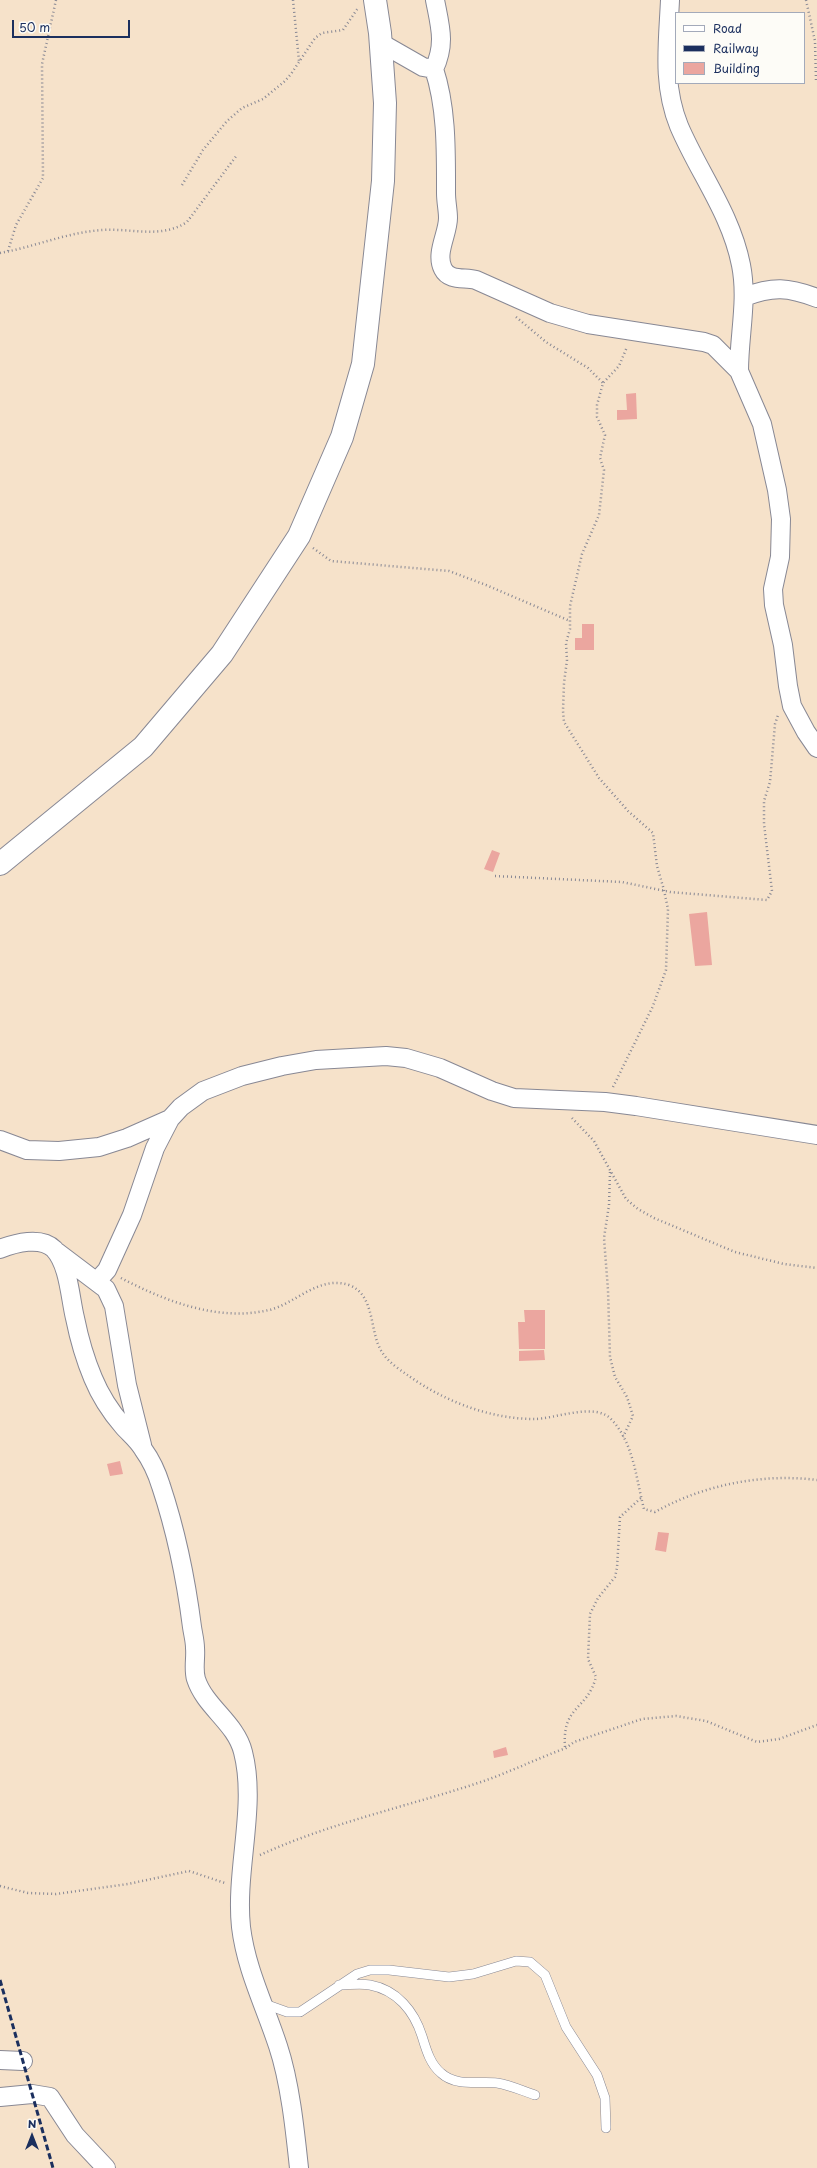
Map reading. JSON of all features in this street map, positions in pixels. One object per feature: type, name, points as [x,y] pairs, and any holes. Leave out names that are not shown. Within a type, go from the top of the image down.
[{"type":"highway","points":[[0,864],[143,747],[222,654],[299,536],[342,437],[363,364],[383,181],[385,103],[381,43],[368,3]]},
{"type":"street","points":[[435,0],[442,38],[442,51],[434,69],[439,83],[443,121],[448,220],[443,240],[442,264],[446,273],[454,278],[476,280],[550,313],[588,324],[704,342],[713,346],[739,371],[762,424],[777,490],[781,519],[781,540],[773,597],[783,645],[788,686],[797,715],[817,748]]},
{"type":"street","points":[[670,0],[666,75],[672,102],[679,126],[716,196],[736,246],[741,265],[744,297],[739,348],[739,371]]},
{"type":"street","points":[[381,43],[423,67],[434,69]]},
{"type":"street","points":[[744,297],[761,290],[784,289],[817,298]]},
{"type":"street","points":[[143,1448],[126,1385],[114,1306],[102,1276],[132,1215],[155,1148],[170,1119],[181,1107],[203,1090],[242,1076],[316,1060],[386,1056],[406,1058],[440,1068],[492,1091],[514,1098],[605,1102],[817,1135]]},
{"type":"street","points":[[0,1140],[27,1150],[59,1151],[99,1147],[127,1138],[170,1119]]},
{"type":"street","points":[[0,1248],[16,1243],[40,1242],[102,1276]]},
{"type":"street","points":[[54,1249],[68,1278],[75,1320],[93,1379],[107,1406],[143,1448],[154,1467],[159,1480],[173,1530],[191,1618],[195,1647],[196,1677],[210,1704],[237,1736],[243,1750],[246,1767],[247,1804],[241,1864],[241,1927],[246,1957],[261,2003],[279,2047],[293,2117],[299,2168]]},
{"type":"street","points":[[0,2060],[23,2062]]},
{"type":"street","points":[[0,2097],[32,2094],[50,2096],[75,2135],[106,2168]]},
{"type":"lane","points":[[261,2003],[287,2012],[300,2012],[357,1974],[370,1970],[389,1970],[449,1977],[473,1974],[516,1961],[530,1962],[545,1976],[566,2028],[597,2075],[605,2098],[606,2128]]},
{"type":"lane","points":[[340,1985],[370,1985],[392,1994],[408,2006],[420,2030],[428,2055],[440,2073],[450,2080],[474,2083],[498,2083],[535,2095]]},
{"type":"path","points":[[8,251],[16,225],[43,178],[42,64],[56,0]]},
{"type":"path","points":[[293,0],[299,62]]},
{"type":"path","points":[[806,0],[815,41],[816,80]]},
{"type":"path","points":[[182,186],[203,150],[219,129],[242,108],[263,99],[291,74],[315,38],[322,33],[343,30],[368,3]]},
{"type":"path","points":[[0,253],[102,230],[163,232],[176,229],[187,222],[237,155]]},
{"type":"path","points":[[513,314],[546,342],[588,368],[603,383]]},
{"type":"path","points":[[605,1102],[653,1006],[666,970],[668,928],[664,890],[657,866],[653,832],[628,811],[599,778],[564,722],[564,683],[567,660],[566,650],[570,621],[570,606],[582,554],[599,515],[604,470],[600,458],[605,435],[596,410],[603,383],[619,366],[626,349],[637,331]]},
{"type":"path","points":[[299,536],[320,554],[331,561],[449,571],[570,621]]},
{"type":"path","points":[[495,876],[622,882],[664,890],[767,900],[772,891],[764,824],[764,801],[770,782],[775,724],[788,686]]},
{"type":"path","points":[[554,1100],[594,1141],[626,1199],[654,1218],[735,1252],[784,1264],[817,1268]]},
{"type":"path","points":[[610,1172],[609,1205],[604,1238],[608,1290],[610,1358],[615,1376],[627,1398],[633,1416],[624,1437]]},
{"type":"path","points":[[102,1276],[186,1305],[219,1313],[236,1314],[268,1310],[324,1285],[334,1283],[349,1285],[363,1296],[369,1309],[376,1341],[382,1352],[408,1376],[424,1387],[445,1398],[508,1418],[548,1418],[596,1410],[611,1418],[624,1437],[637,1472],[644,1509],[655,1512],[690,1494],[739,1483],[768,1479],[817,1480]]},
{"type":"path","points":[[566,1748],[565,1737],[568,1720],[572,1712],[592,1692],[596,1677],[588,1659],[590,1614],[598,1598],[615,1577],[617,1568],[620,1517],[642,1497]]},
{"type":"path","points":[[241,1864],[294,1840],[368,1814],[479,1782],[566,1748],[586,1737],[642,1719],[676,1716],[693,1717],[757,1742],[779,1739],[817,1725]]},
{"type":"path","points":[[0,1886],[28,1893],[56,1894],[128,1884],[189,1871],[241,1888]]},
{"type":"building","points":[[636,393],[637,419],[617,420],[617,410],[627,410],[626,394]]},
{"type":"building","points":[[582,624],[594,624],[594,650],[575,650],[575,638],[582,638]]},
{"type":"building","points":[[492,850],[500,853],[493,872],[484,869]]},
{"type":"building","points":[[707,912],[712,965],[695,966],[689,914]]},
{"type":"building","points":[[524,1310],[545,1310],[545,1349],[519,1349],[518,1322],[525,1322]]},
{"type":"building","points":[[544,1350],[545,1360],[519,1361],[519,1351]]},
{"type":"building","points":[[120,1461],[123,1474],[110,1476],[107,1464]]},
{"type":"building","points":[[658,1532],[669,1533],[666,1552],[655,1550]]},
{"type":"building","points":[[506,1747],[508,1755],[494,1758],[493,1751]]},
{"type":"railway","points":[[0,1980],[53,2168]]}]
